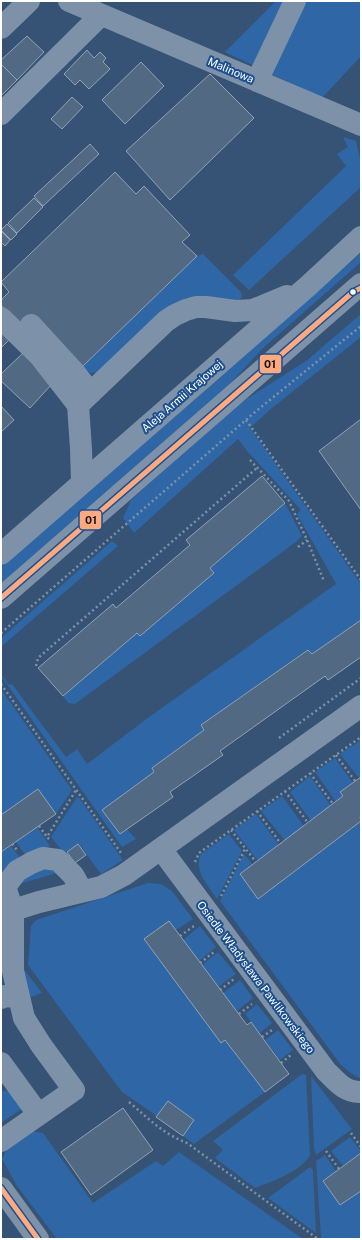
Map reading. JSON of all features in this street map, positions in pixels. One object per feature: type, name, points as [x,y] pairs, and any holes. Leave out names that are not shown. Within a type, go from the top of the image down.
[{"type":"street","points":[[1,28],[29,1]]},
{"type":"street","name":"Malinowa","points":[[69,1],[361,125]]},
{"type":"street","points":[[256,81],[295,1]]},
{"type":"street","points":[[1,114],[102,15]]},
{"type":"street","name":"Aleja Armii Krajowej","points":[[1,554],[308,286],[361,237]]},
{"type":"street","points":[[85,399],[166,321],[175,315],[196,307],[235,311],[253,310],[261,308],[308,286]]},
{"type":"street","points":[[1,598],[358,288]]},
{"type":"street","points":[[1,318],[85,399]]},
{"type":"street","points":[[32,325],[75,373],[85,399],[81,448],[82,483]]},
{"type":"street","points":[[7,912],[101,887],[133,869],[361,706]]},
{"type":"street","name":"Osiedle Władysława Pawlikowskiego","points":[[161,849],[326,1071],[342,1087],[354,1092],[361,1092]]},
{"type":"street","points":[[1,1141],[74,1090],[41,1045],[10,997],[13,971],[5,887],[17,871],[43,858],[58,860],[73,875],[82,891]]},
{"type":"street","points":[[1,1063],[38,1114]]},
{"type":"street","points":[[1,1188],[38,1239]]},
{"type":"path","points":[[1,633],[246,420],[361,326]]},
{"type":"path","points":[[246,420],[361,580]]},
{"type":"path","points":[[250,460],[289,502],[324,581]]},
{"type":"path","points":[[36,666],[38,658],[258,467]]},
{"type":"path","points":[[298,547],[307,540]]},
{"type":"path","points":[[1,684],[133,869]]},
{"type":"path","points":[[196,868],[195,861],[199,852],[361,737]]},
{"type":"path","points":[[336,755],[356,781]]},
{"type":"path","points":[[310,773],[333,804]]},
{"type":"path","points":[[47,837],[76,790]]},
{"type":"path","points":[[285,791],[308,823]]},
{"type":"path","points":[[257,811],[281,844]]},
{"type":"path","points":[[39,826],[54,846],[50,859]]},
{"type":"path","points":[[231,830],[256,862]]},
{"type":"path","points":[[218,902],[245,849]]},
{"type":"path","points":[[180,936],[196,925]]},
{"type":"path","points":[[200,963],[215,951]]},
{"type":"path","points":[[220,990],[236,978]]},
{"type":"path","points":[[239,1014],[254,1002]]},
{"type":"path","points":[[129,1102],[171,1137],[187,1143],[318,1239]]},
{"type":"path","points":[[351,1133],[361,1147]]},
{"type":"path","points":[[326,1151],[340,1169]]},
{"type":"shaded area","points":[[276,1],[361,1],[361,56],[322,98],[225,52]]},
{"type":"shaded area","points":[[343,137],[356,141],[361,163],[361,187],[249,290],[233,275],[346,166],[337,154],[348,147]]},
{"type":"shaded area","points":[[361,253],[361,262],[262,349],[217,398],[1,587],[1,567]]},
{"type":"shaded area","points":[[203,254],[241,292],[242,297],[235,303],[210,299],[101,372],[91,373],[82,367],[197,256]]},
{"type":"shaded area","points":[[361,314],[361,337],[272,408],[250,428],[361,584],[361,620],[312,654],[307,650],[201,725],[204,730],[152,768],[154,772],[102,810],[120,834],[127,829],[136,839],[122,847],[1,674],[9,685],[12,684],[66,757],[77,749],[87,764],[149,717],[336,584],[297,514],[301,510],[238,439],[134,533],[123,518],[131,500],[239,404],[306,361]]},
{"type":"shaded area","points":[[285,503],[302,536],[296,542],[75,704],[68,703],[63,696],[137,633],[140,636],[214,573],[210,568]]},
{"type":"shaded area","points":[[112,541],[118,546],[1,647],[1,638]]},
{"type":"shaded area","points":[[1,689],[72,790],[56,814],[38,789],[1,815]]},
{"type":"shaded area","points":[[361,740],[361,777],[359,778],[340,754]]},
{"type":"shaded area","points":[[335,758],[353,783],[340,792],[343,796],[336,802],[315,772]]},
{"type":"shaded area","points":[[310,776],[331,806],[311,821],[290,792]]},
{"type":"shaded area","points":[[282,796],[304,826],[285,841],[261,811]]},
{"type":"shaded area","points":[[77,797],[80,799],[123,860],[101,874],[79,844],[64,853],[51,837]]},
{"type":"shaded area","points":[[256,814],[279,845],[258,861],[234,830]]},
{"type":"shaded area","points":[[361,821],[361,1079],[341,1065],[220,901],[244,854],[253,865],[240,874],[258,899]]},
{"type":"shaded area","points":[[37,827],[50,846],[28,859],[16,842]]},
{"type":"shaded area","points":[[229,834],[242,851],[217,899],[200,872],[199,860],[201,854]]},
{"type":"shaded area","points":[[11,846],[24,863],[4,878],[1,874],[1,852]]},
{"type":"shaded area","points":[[37,867],[60,872],[16,885]]},
{"type":"shaded area","points":[[148,883],[161,884],[172,891],[193,919],[176,930],[221,1043],[225,1040],[265,1092],[194,1144],[183,1136],[194,1120],[169,1101],[156,1117],[154,1114],[122,1092],[28,965],[31,926],[36,920]]},
{"type":"shaded area","points":[[200,926],[216,947],[199,961],[183,940]]},
{"type":"shaded area","points":[[218,952],[236,974],[218,987],[202,965]]},
{"type":"shaded area","points":[[23,968],[42,993],[31,997],[21,986]]},
{"type":"shaded area","points":[[240,980],[253,998],[237,1011],[223,993]]},
{"type":"shaded area","points":[[257,1004],[272,1023],[260,1033],[245,1014]]},
{"type":"shaded area","points":[[278,1030],[293,1050],[280,1060],[265,1040]]},
{"type":"shaded area","points":[[302,1074],[306,1075],[310,1156],[292,1172],[255,1188],[215,1158],[223,1150],[213,1141]]},
{"type":"shaded area","points":[[311,1076],[352,1129],[316,1155],[314,1148]]},
{"type":"shaded area","points":[[15,1090],[26,1106],[1,1123],[1,1091]]},
{"type":"shaded area","points":[[32,1131],[43,1133],[93,1203],[156,1161],[163,1166],[179,1152],[303,1239],[57,1239],[17,1186],[2,1159],[6,1150]]},
{"type":"shaded area","points":[[350,1137],[361,1153],[343,1166],[331,1151]]},
{"type":"shaded area","points":[[325,1155],[336,1171],[323,1181],[340,1205],[361,1191],[361,1239],[321,1238],[316,1161]]},
{"type":"shaded area","points":[[310,1167],[313,1170],[316,1233],[268,1198]]},
{"type":"building","points":[[27,36],[44,52],[17,80],[1,64],[1,60]]},
{"type":"building","points":[[87,50],[94,58],[100,52],[106,58],[103,62],[110,69],[89,89],[80,80],[75,85],[64,74]]},
{"type":"building","points":[[141,62],[164,86],[125,124],[102,100]]},
{"type":"building","points":[[1,64],[17,80],[1,96]]},
{"type":"building","points":[[210,74],[254,118],[170,200],[126,151]]},
{"type":"building","points":[[72,97],[83,107],[62,129],[51,119]]},
{"type":"building","points":[[90,144],[99,154],[43,206],[34,196]]},
{"type":"building","points":[[115,172],[136,194],[144,186],[190,235],[182,242],[197,256],[82,367],[21,326],[1,305],[1,300],[9,292],[1,282]]},
{"type":"building","points":[[34,198],[43,207],[17,233],[8,223]]},
{"type":"building","points":[[7,224],[17,234],[11,240],[1,230]]},
{"type":"building","points":[[1,231],[10,240],[5,246],[1,242]]},
{"type":"building","points":[[1,331],[9,340],[1,348]]},
{"type":"building","points":[[23,353],[52,384],[30,408],[1,381],[1,374]]},
{"type":"building","points":[[1,406],[14,420],[1,432]]},
{"type":"building","points":[[361,419],[361,510],[319,451]]},
{"type":"building","points":[[262,476],[285,503],[210,568],[214,573],[140,636],[137,633],[63,696],[38,668],[113,604],[116,608],[190,545],[186,540]]},
{"type":"building","points":[[361,620],[361,657],[328,680],[325,676],[220,751],[223,755],[170,792],[173,797],[120,834],[102,810],[154,772],[152,768],[204,730],[201,725],[308,650],[312,654]]},
{"type":"building","points":[[361,777],[361,821],[258,899],[240,874],[343,796],[340,792]]},
{"type":"building","points":[[38,789],[56,814],[1,852],[1,815]]},
{"type":"building","points":[[78,844],[86,855],[75,863],[67,852]]},
{"type":"building","points":[[169,921],[247,1025],[251,1022],[289,1074],[265,1092],[225,1040],[221,1043],[144,939]]},
{"type":"building","points":[[168,1101],[194,1120],[183,1136],[156,1117]]},
{"type":"building","points":[[123,1108],[153,1150],[91,1195],[61,1152]]},
{"type":"building","points":[[361,1153],[361,1191],[340,1205],[323,1181]]},
{"type":"transit line","name":"01","points":[[1,598],[353,292],[361,288]]},
{"type":"transit line","name":"01","points":[[1,1188],[38,1239]]}]
